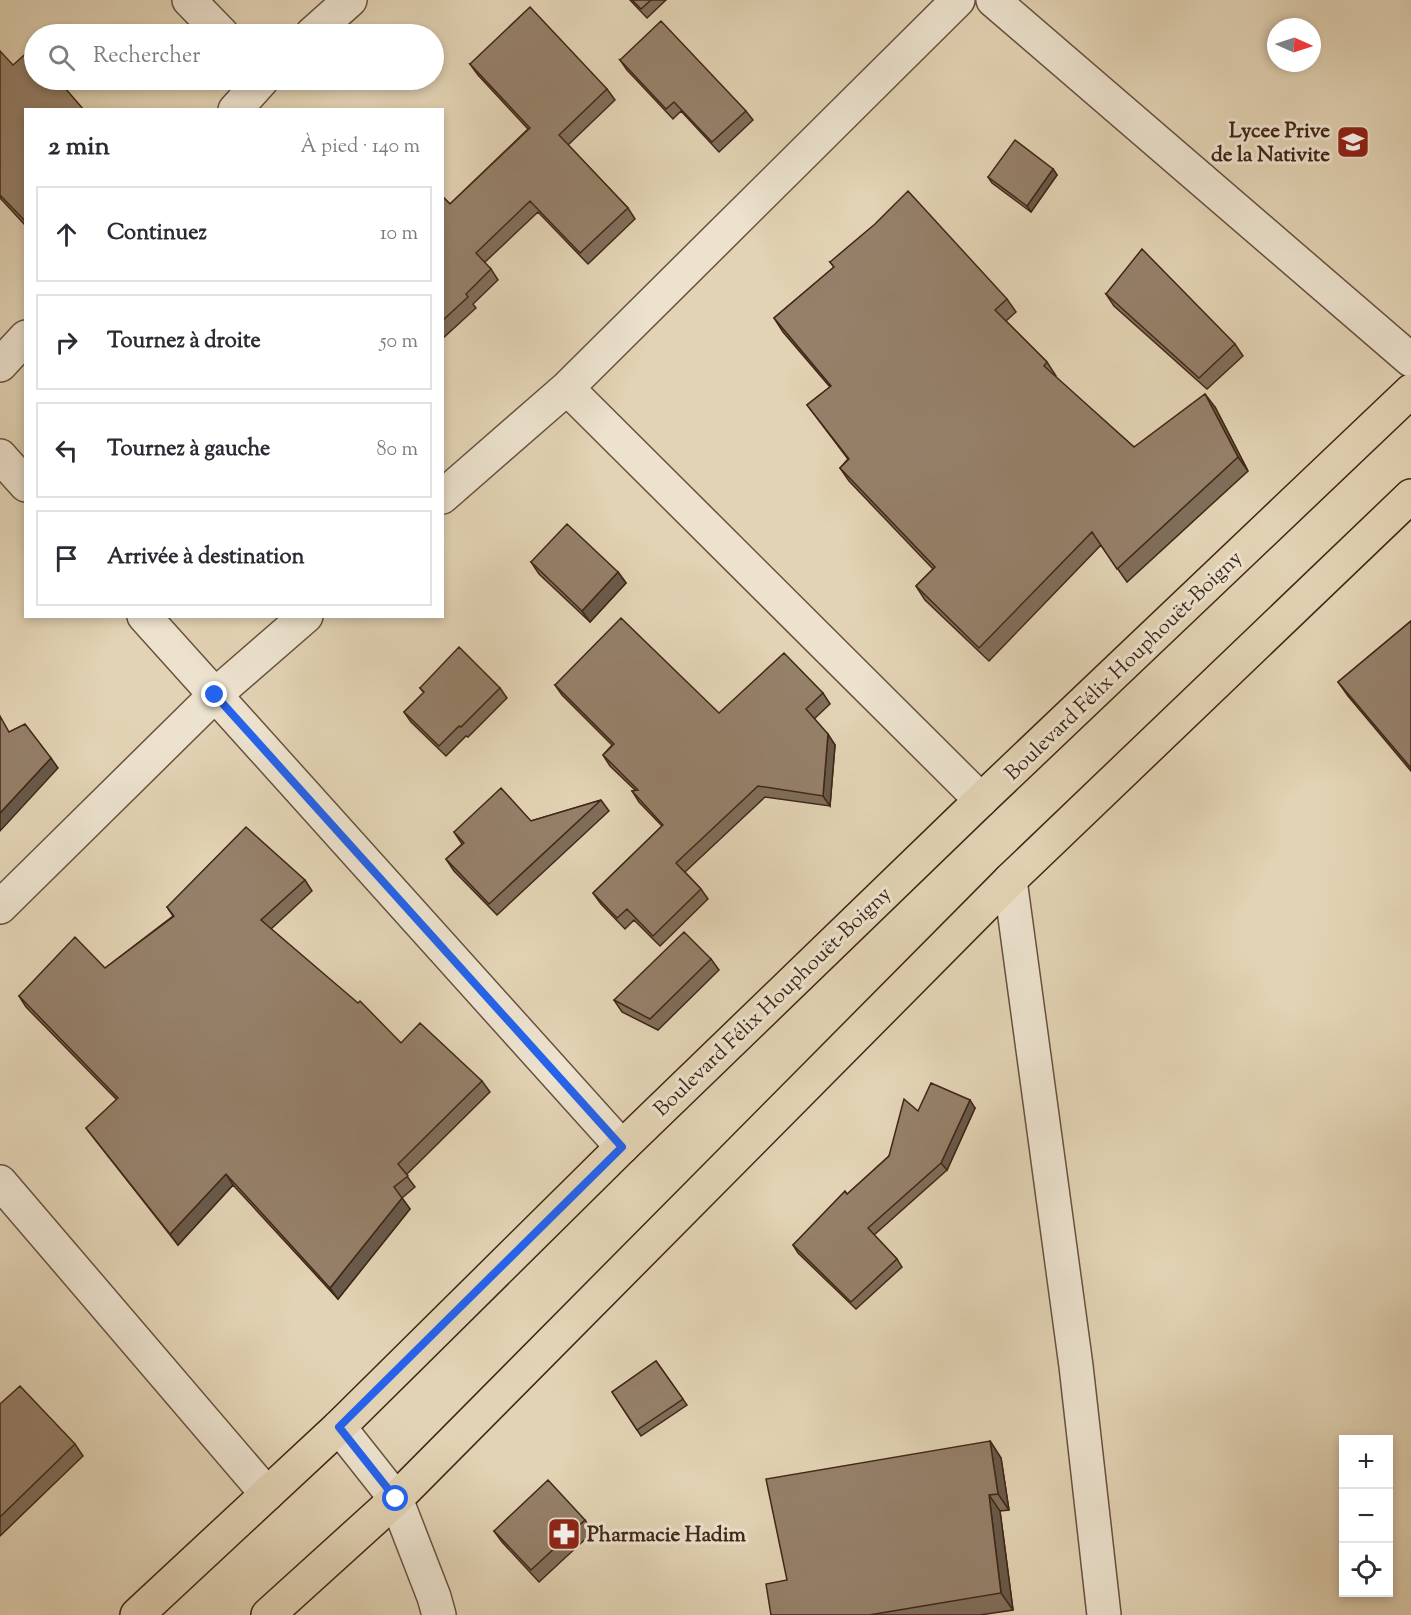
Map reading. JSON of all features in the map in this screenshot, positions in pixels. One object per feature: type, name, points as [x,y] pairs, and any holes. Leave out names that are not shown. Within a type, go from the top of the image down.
[{"type":"main road","name":"Boulevard Félix Houphouët-Boigny","points":[[137,1615],[339,1427],[622,1147],[981,800],[1411,392]]},
{"type":"main road","points":[[268,1615],[396,1499],[1010,880],[1411,496]]},
{"type":"street","points":[[189,0],[212,24]]},
{"type":"street","points":[[323,24],[350,0]]},
{"type":"street","points":[[444,495],[567,388],[958,0]]},
{"type":"street","points":[[993,0],[1411,360]]},
{"type":"street","points":[[237,108],[253,90]]},
{"type":"street","points":[[0,365],[24,339]]},
{"type":"street","points":[[567,388],[981,800]]},
{"type":"street","points":[[0,456],[24,483]]},
{"type":"street","points":[[146,618],[622,1147]]},
{"type":"street","points":[[0,907],[215,695],[304,618]]},
{"type":"street","points":[[1010,880],[1076,1366],[1104,1615]]},
{"type":"street","points":[[0,1182],[267,1494]]},
{"type":"street","points":[[339,1427],[396,1499],[439,1615]]},
{"type":"building","points":[[632,0],[651,0],[641,9]]},
{"type":"building","points":[[530,7],[607,89],[559,135],[628,208],[580,253],[530,201],[476,253],[491,269],[466,294],[468,297],[444,319],[444,198],[450,204],[530,128],[470,64]]},
{"type":"building","points":[[661,21],[746,111],[712,142],[674,102],[666,109],[620,60]]},
{"type":"building","points":[[0,51],[13,65],[24,55],[24,90],[67,90],[82,108],[24,108],[24,220],[0,195]]},
{"type":"building","points":[[1015,140],[1053,169],[1027,206],[988,177]]},
{"type":"building","points":[[908,191],[1007,299],[995,310],[1047,362],[1044,366],[1134,447],[1205,394],[1238,457],[1117,569],[1092,532],[979,648],[916,586],[935,567],[840,468],[849,459],[807,405],[831,386],[774,318],[834,267],[830,262],[875,224]]},
{"type":"building","points":[[1142,249],[1235,344],[1199,378],[1106,294]]},
{"type":"building","points":[[567,524],[618,572],[582,611],[531,562]]},
{"type":"building","points":[[621,618],[719,713],[784,653],[823,693],[806,709],[828,734],[823,796],[758,786],[676,863],[701,889],[653,936],[627,909],[617,918],[593,893],[663,825],[632,791],[638,790],[603,755],[614,744],[555,685]]},
{"type":"building","points":[[1411,621],[1411,768],[1338,682]]},
{"type":"building","points":[[459,647],[500,688],[439,746],[404,712],[424,692],[420,688]]},
{"type":"building","points":[[0,716],[9,732],[25,724],[51,758],[0,813]]},
{"type":"building","points":[[501,788],[531,821],[601,800],[489,904],[446,859],[464,843],[454,832]]},
{"type":"building","points":[[246,827],[305,880],[261,920],[358,1003],[360,1001],[401,1043],[420,1023],[482,1081],[398,1164],[408,1176],[394,1187],[402,1198],[330,1288],[226,1174],[170,1234],[86,1128],[118,1098],[19,996],[75,937],[105,968],[174,916],[167,907]]},
{"type":"building","points":[[684,932],[711,959],[650,1019],[614,1000]]},
{"type":"building","points":[[931,1083],[970,1100],[941,1163],[868,1228],[897,1259],[851,1302],[793,1245],[845,1191],[847,1194],[889,1156],[904,1099],[918,1111]]},
{"type":"building","points":[[656,1361],[683,1399],[637,1430],[612,1392]]},
{"type":"building","points":[[20,1386],[75,1444],[0,1517],[0,1404]]},
{"type":"building","points":[[990,1441],[998,1494],[989,1495],[1001,1593],[869,1615],[771,1615],[766,1584],[787,1580],[766,1479]]},
{"type":"building","points":[[548,1480],[585,1520],[531,1570],[494,1531]]},
{"type":"place","name":"Lycee Prive de la Nativite","points":[[1353,142]]},
{"type":"place","name":"Pharmacie Hadim","points":[[564,1534]]},
{"type":"route","points":[[215,695],[622,1147],[339,1427],[396,1499]]}]
